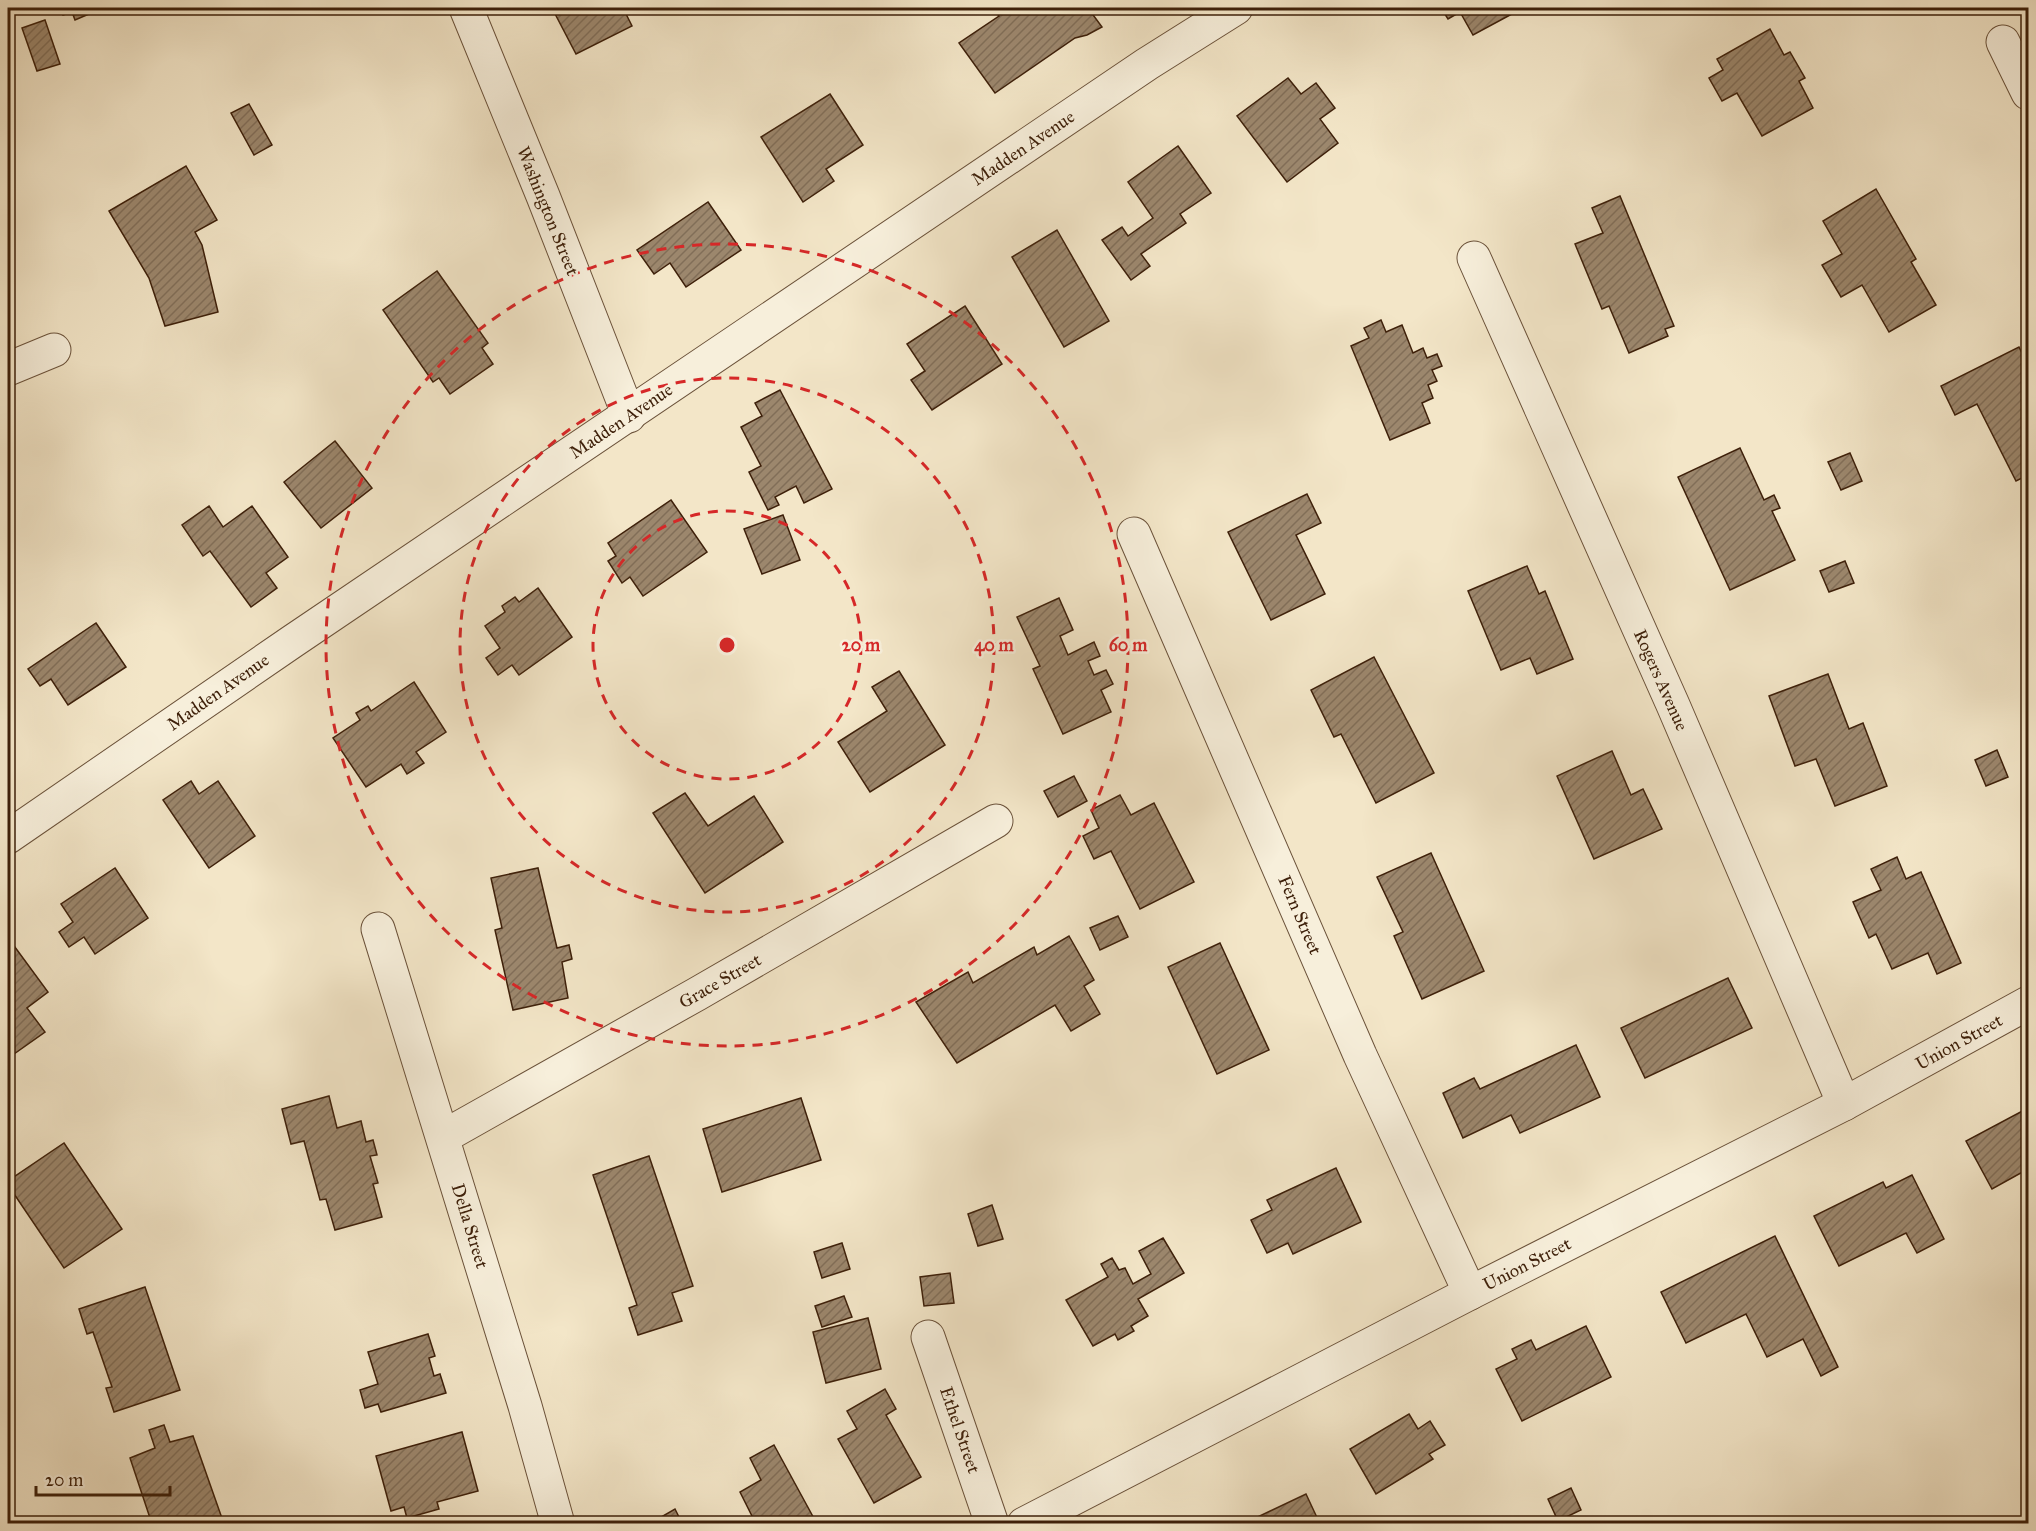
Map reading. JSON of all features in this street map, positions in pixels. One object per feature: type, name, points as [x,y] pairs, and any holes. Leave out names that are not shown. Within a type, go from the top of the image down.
[{"type":"street","name":"Washington Street","points":[[466,8],[629,416]]},
{"type":"street","name":"Madden Avenue","points":[[8,837],[302,634],[629,416],[1147,64],[1236,8]]},
{"type":"street","points":[[2003,42],[2028,93]]},
{"type":"street","name":"Rogers Avenue","points":[[1474,258],[1672,705],[1844,1104]]},
{"type":"street","points":[[8,369],[54,351]]},
{"type":"street","name":"Fern Street","points":[[1134,534],[1360,1055],[1470,1293]]},
{"type":"street","name":"Grace Street","points":[[443,1137],[697,994],[996,821]]},
{"type":"street","name":"Della Street","points":[[378,929],[443,1137],[558,1524]]},
{"type":"street","name":"Union Street","points":[[1024,1524],[1470,1293],[1844,1104],[2028,1004]]},
{"type":"street","name":"Ethel Street","points":[[928,1336],[992,1524]]},
{"type":"building","points":[[60,8],[95,8],[96,11],[75,20],[72,12],[63,15]]},
{"type":"building","points":[[552,8],[623,8],[632,26],[576,54]]},
{"type":"building","points":[[993,8],[1088,8],[1102,27],[1075,38],[995,93],[959,43],[999,16]]},
{"type":"building","points":[[1441,8],[1523,8],[1473,35],[1460,12],[1448,19]]},
{"type":"building","points":[[45,20],[60,64],[37,71],[22,28]]},
{"type":"building","points":[[1770,29],[1784,55],[1790,52],[1805,78],[1799,81],[1813,108],[1762,136],[1737,93],[1722,101],[1709,78],[1723,70],[1717,59]]},
{"type":"building","points":[[1288,78],[1301,94],[1316,83],[1335,108],[1320,119],[1338,143],[1287,182],[1237,116]]},
{"type":"building","points":[[830,94],[863,145],[826,169],[834,181],[803,202],[761,137]]},
{"type":"building","points":[[249,104],[272,145],[254,155],[231,113]]},
{"type":"building","points":[[1178,146],[1211,193],[1180,214],[1186,223],[1141,254],[1150,266],[1131,280],[1102,240],[1122,227],[1128,236],[1153,218],[1128,182]]},
{"type":"building","points":[[186,166],[217,220],[195,232],[202,245],[218,312],[165,326],[149,278],[109,211]]},
{"type":"building","points":[[1876,189],[1916,259],[1911,262],[1936,305],[1889,332],[1862,285],[1841,297],[1822,265],[1842,254],[1823,221]]},
{"type":"building","points":[[1620,196],[1674,326],[1665,329],[1668,336],[1629,353],[1609,306],[1602,309],[1575,244],[1603,233],[1592,208]]},
{"type":"building","points":[[708,202],[741,250],[686,287],[670,263],[654,274],[637,250]]},
{"type":"building","points":[[1057,230],[1109,321],[1064,347],[1012,257]]},
{"type":"building","points":[[437,271],[488,343],[482,348],[493,364],[450,394],[439,378],[433,382],[383,310]]},
{"type":"building","points":[[965,306],[1002,364],[932,410],[911,380],[925,371],[907,344]]},
{"type":"building","points":[[1381,320],[1386,332],[1402,325],[1413,353],[1423,348],[1427,358],[1437,354],[1442,366],[1432,370],[1437,381],[1428,385],[1433,398],[1422,403],[1430,423],[1390,440],[1351,346],[1369,338],[1364,328]]},
{"type":"building","points":[[2019,347],[2028,366],[2028,475],[2016,481],[1977,404],[1955,415],[1941,386]]},
{"type":"building","points":[[780,390],[832,489],[804,503],[796,486],[775,497],[779,505],[768,510],[749,472],[761,466],[741,427],[762,416],[755,403]]},
{"type":"building","points":[[335,441],[372,488],[321,528],[284,482]]},
{"type":"building","points":[[1740,448],[1764,500],[1774,495],[1780,508],[1772,511],[1795,560],[1730,590],[1678,477]]},
{"type":"building","points":[[1850,453],[1862,481],[1841,490],[1828,462]]},
{"type":"building","points":[[1307,494],[1321,523],[1296,535],[1325,594],[1271,620],[1228,532]]},
{"type":"building","points":[[671,500],[707,552],[643,596],[630,577],[622,583],[608,561],[616,556],[608,543]]},
{"type":"building","points":[[209,506],[223,527],[252,506],[288,557],[266,573],[277,588],[251,607],[210,551],[203,556],[182,525]]},
{"type":"building","points":[[783,515],[800,560],[762,574],[744,529]]},
{"type":"building","points":[[1845,561],[1854,583],[1829,592],[1820,571]]},
{"type":"building","points":[[1527,566],[1539,594],[1545,591],[1573,659],[1537,674],[1530,658],[1501,670],[1468,591]]},
{"type":"building","points":[[538,588],[572,637],[519,675],[512,665],[498,675],[486,658],[500,648],[485,626],[505,612],[502,606],[515,597],[519,602]]},
{"type":"building","points":[[1059,598],[1073,630],[1060,636],[1068,655],[1094,642],[1100,656],[1088,661],[1094,675],[1106,670],[1113,684],[1101,690],[1111,712],[1063,734],[1033,669],[1040,666],[1017,617]]},
{"type":"building","points":[[96,623],[126,667],[68,705],[51,679],[40,686],[28,669]]},
{"type":"building","points":[[1374,657],[1434,773],[1376,803],[1341,734],[1334,737],[1311,690]]},
{"type":"building","points":[[899,671],[945,745],[870,792],[838,742],[887,711],[872,687]]},
{"type":"building","points":[[1828,674],[1849,729],[1863,723],[1887,786],[1835,806],[1816,759],[1795,766],[1769,696]]},
{"type":"building","points":[[414,682],[446,732],[416,752],[424,763],[407,774],[401,764],[366,787],[333,738],[360,720],[356,713],[368,706],[371,711]]},
{"type":"building","points":[[1997,750],[2008,777],[1986,786],[1975,760]]},
{"type":"building","points":[[1612,751],[1631,795],[1643,789],[1662,829],[1594,859],[1557,776]]},
{"type":"building","points":[[1074,776],[1087,801],[1058,817],[1044,791]]},
{"type":"building","points":[[191,781],[199,794],[218,781],[255,836],[209,868],[163,800]]},
{"type":"building","points":[[685,793],[708,826],[754,796],[783,842],[705,893],[653,813]]},
{"type":"building","points":[[1120,795],[1131,815],[1154,803],[1194,882],[1140,909],[1111,851],[1094,859],[1083,836],[1099,828],[1091,810]]},
{"type":"building","points":[[1431,853],[1484,971],[1422,999],[1394,936],[1403,932],[1377,877]]},
{"type":"building","points":[[1897,857],[1906,879],[1921,872],[1961,963],[1937,974],[1928,953],[1892,969],[1876,934],[1869,938],[1853,902],[1881,890],[1871,869]]},
{"type":"building","points":[[115,868],[148,918],[95,954],[84,937],[69,947],[59,932],[73,922],[61,904]]},
{"type":"building","points":[[538,868],[557,948],[569,945],[572,959],[562,962],[568,998],[513,1010],[495,930],[502,928],[491,878]]},
{"type":"building","points":[[1118,916],[1128,937],[1100,950],[1090,928]]},
{"type":"building","points":[[1069,936],[1094,980],[1084,986],[1100,1014],[1071,1031],[1055,1005],[957,1063],[916,1002],[968,972],[973,983],[1034,947],[1037,955]]},
{"type":"building","points":[[9,939],[48,992],[27,1008],[45,1032],[14,1054],[8,1045]]},
{"type":"building","points":[[1220,943],[1269,1050],[1217,1074],[1168,967]]},
{"type":"building","points":[[1728,978],[1752,1028],[1645,1078],[1621,1028]]},
{"type":"building","points":[[1576,1045],[1600,1097],[1520,1133],[1511,1115],[1463,1138],[1443,1093],[1474,1078],[1480,1089]]},
{"type":"building","points":[[329,1096],[337,1128],[361,1121],[366,1142],[373,1140],[377,1155],[370,1156],[378,1183],[373,1184],[382,1217],[335,1230],[326,1199],[320,1200],[304,1141],[291,1144],[282,1109]]},
{"type":"building","points":[[801,1098],[821,1160],[722,1192],[703,1129]]},
{"type":"building","points":[[2028,1108],[2028,1169],[1992,1189],[1966,1141]]},
{"type":"building","points":[[64,1143],[122,1229],[64,1268],[8,1185],[8,1181]]},
{"type":"building","points":[[649,1156],[693,1286],[672,1293],[682,1321],[638,1335],[629,1308],[637,1305],[593,1175]]},
{"type":"building","points":[[1336,1168],[1361,1222],[1293,1254],[1288,1243],[1267,1253],[1251,1220],[1272,1210],[1267,1200]]},
{"type":"building","points":[[1912,1175],[1944,1239],[1917,1253],[1906,1233],[1839,1266],[1814,1216],[1883,1182],[1886,1188]]},
{"type":"building","points":[[992,1205],[1003,1239],[978,1246],[968,1214]]},
{"type":"building","points":[[1775,1236],[1838,1367],[1821,1376],[1803,1339],[1767,1357],[1746,1314],[1686,1343],[1661,1292]]},
{"type":"building","points":[[1163,1238],[1184,1273],[1138,1299],[1148,1316],[1131,1326],[1134,1331],[1118,1340],[1115,1334],[1093,1346],[1066,1300],[1108,1277],[1101,1264],[1112,1258],[1119,1270],[1125,1268],[1133,1284],[1151,1274],[1139,1251]]},
{"type":"building","points":[[842,1243],[850,1269],[822,1278],[814,1252]]},
{"type":"building","points":[[950,1273],[954,1303],[924,1306],[920,1277]]},
{"type":"building","points":[[145,1287],[180,1390],[114,1412],[106,1388],[112,1387],[93,1332],[87,1334],[79,1309]]},
{"type":"building","points":[[844,1296],[852,1317],[822,1327],[815,1306]]},
{"type":"building","points":[[868,1318],[881,1369],[826,1383],[813,1332]]},
{"type":"building","points":[[1586,1326],[1611,1377],[1522,1421],[1496,1369],[1517,1359],[1512,1349],[1531,1340],[1536,1350]]},
{"type":"building","points":[[428,1334],[435,1356],[429,1358],[434,1376],[440,1374],[446,1393],[381,1412],[378,1404],[365,1408],[360,1390],[378,1384],[368,1352]]},
{"type":"building","points":[[885,1389],[896,1409],[886,1415],[921,1477],[874,1503],[838,1439],[857,1429],[847,1411]]},
{"type":"building","points":[[1409,1414],[1418,1429],[1430,1421],[1445,1445],[1429,1454],[1433,1459],[1376,1494],[1350,1449]]},
{"type":"building","points":[[164,1425],[170,1442],[193,1436],[224,1524],[152,1524],[130,1458],[155,1448],[149,1430]]},
{"type":"building","points":[[462,1432],[478,1491],[437,1502],[439,1509],[407,1518],[404,1507],[391,1511],[376,1456]]},
{"type":"building","points":[[774,1445],[817,1524],[756,1524],[740,1492],[761,1480],[750,1458]]},
{"type":"building","points":[[1571,1488],[1581,1510],[1558,1521],[1548,1499]]},
{"type":"building","points":[[1306,1494],[1320,1524],[1243,1524]]},
{"type":"building","points":[[675,1509],[681,1521],[688,1518],[691,1524],[649,1524]]}]
